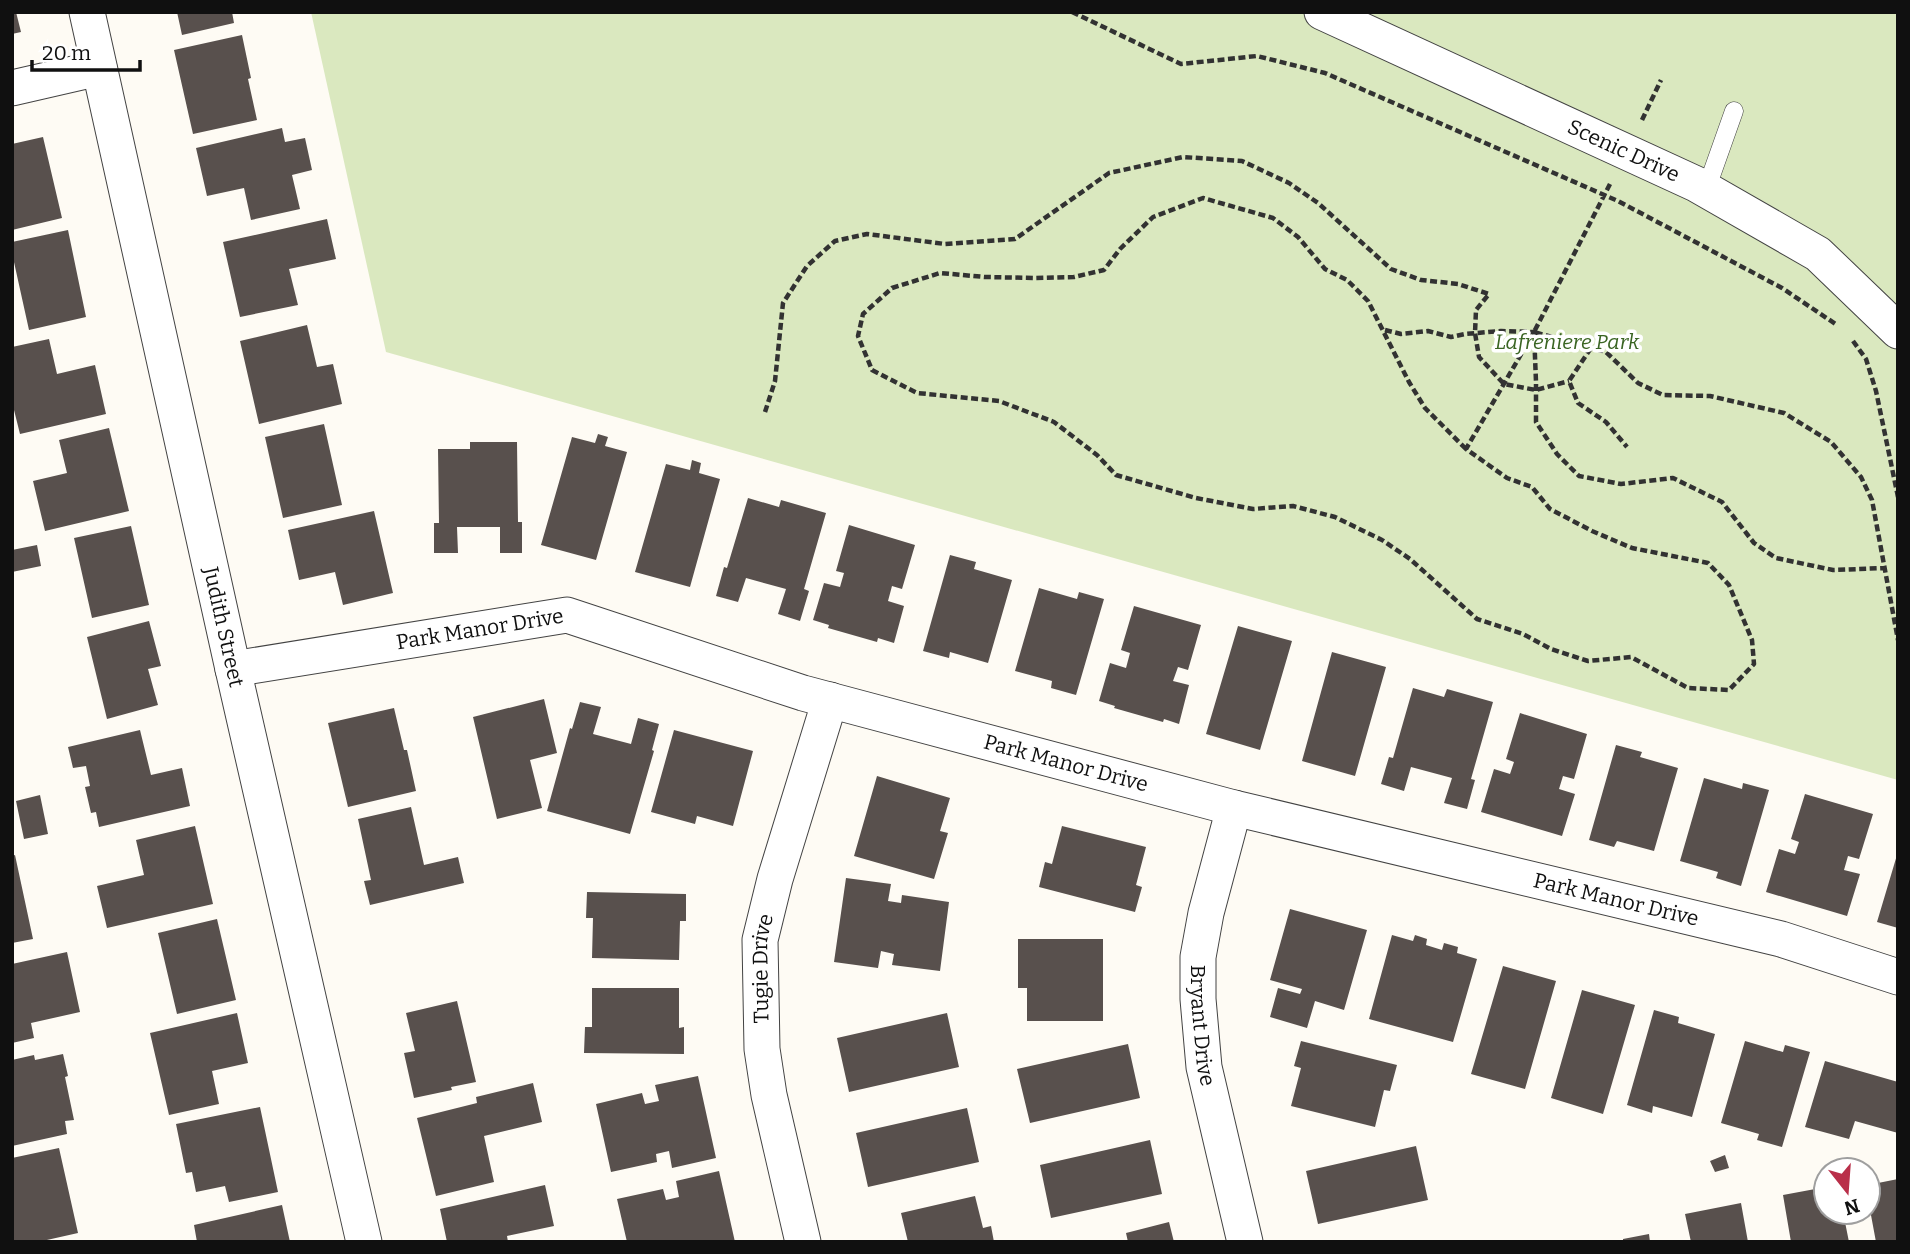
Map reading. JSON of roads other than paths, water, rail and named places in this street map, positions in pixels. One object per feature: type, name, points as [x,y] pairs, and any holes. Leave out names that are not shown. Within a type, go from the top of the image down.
[{"type":"street","name":"Judith Street","points":[[87,12],[364,1242]]},
{"type":"street","name":"Scenic Drive","points":[[1322,12],[1706,190],[1818,254],[1898,331]]},
{"type":"street","points":[[12,88],[99,68]]},
{"type":"street","name":"Park Manor Drive","points":[[233,669],[566,615],[803,693],[1234,808],[1781,939],[1898,977]]},
{"type":"street","name":"Tugie Drive","points":[[803,1242],[769,1095],[762,1049],[760,940],[775,879],[830,700]]},
{"type":"street","name":"Bryant Drive","points":[[1234,808],[1206,913],[1198,957],[1198,999],[1203,1067],[1245,1242]]},
{"type":"lane","points":[[1706,190],[1734,111]]},
{"type":"park label","name":"Lafreniere Park","points":[[1567,342]]}]
